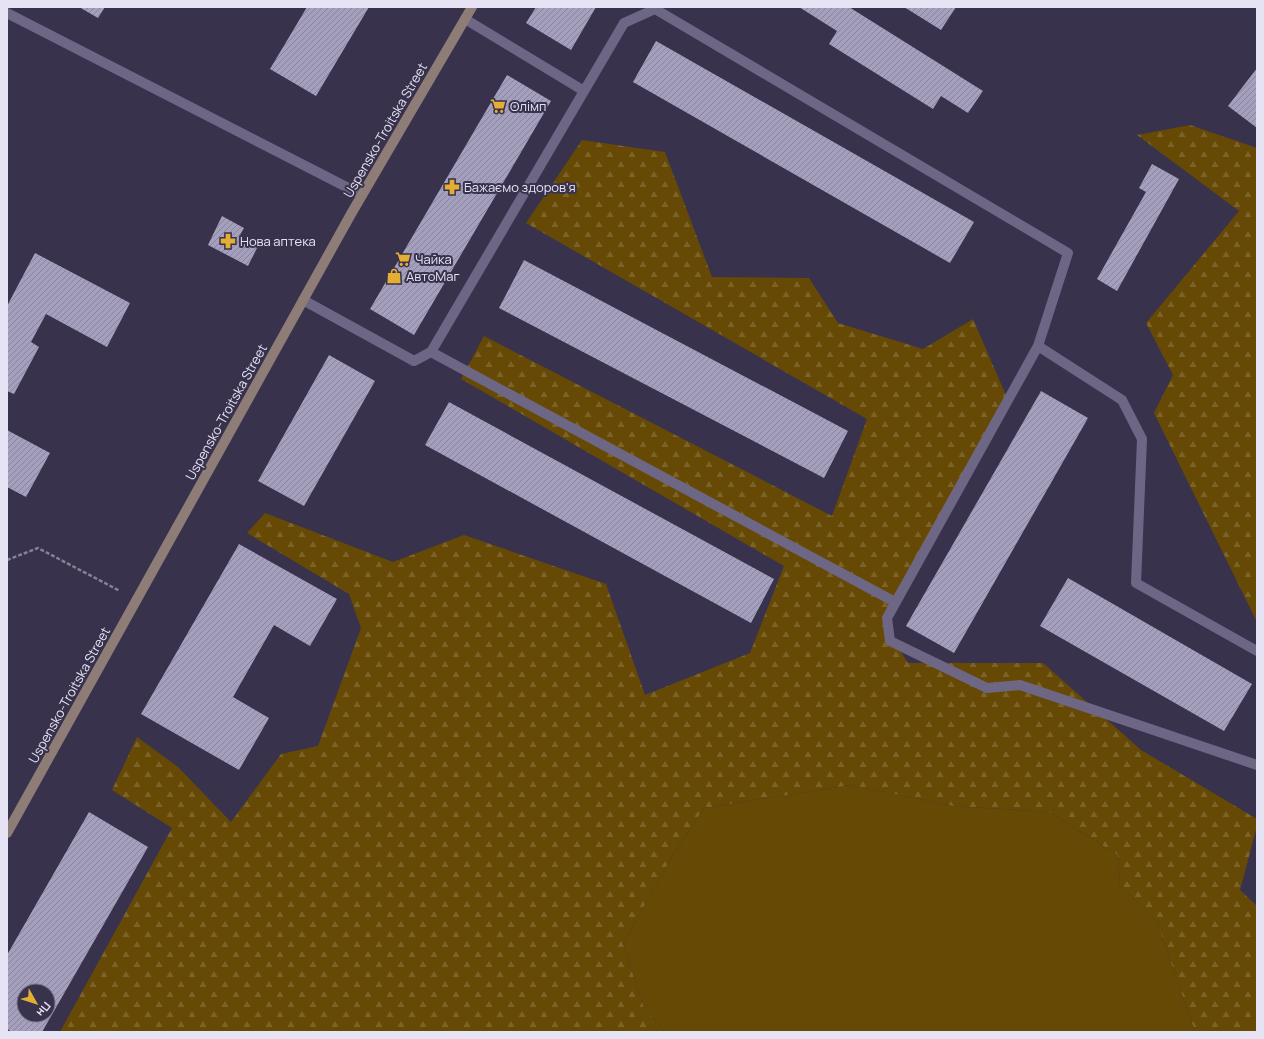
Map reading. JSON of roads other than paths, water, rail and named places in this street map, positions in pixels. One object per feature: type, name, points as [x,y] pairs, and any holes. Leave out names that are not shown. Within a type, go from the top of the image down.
[{"type":"main road","name":"Uspensko-Troitska Street","points":[[7,833],[302,300],[472,7]]},
{"type":"lane","points":[[302,300],[414,361],[431,352],[624,22],[655,9],[1068,253],[1038,346],[886,618],[890,641],[987,688],[1020,685],[1257,764]]},
{"type":"lane","points":[[7,13],[362,195]]},
{"type":"lane","points":[[465,19],[584,91]]},
{"type":"lane","points":[[1038,346],[1122,400],[1142,439],[1136,583],[1257,651]]},
{"type":"lane","points":[[431,352],[895,602]]},
{"type":"place","name":"Олімп","points":[[498,106]]},
{"type":"place","name":"Бажаємо здоров'я","points":[[452,187]]},
{"type":"place","name":"Нова аптека","points":[[228,241]]},
{"type":"place","name":"Чайка","points":[[403,259]]},
{"type":"place","name":"АвтоМаг","points":[[394,276]]}]
